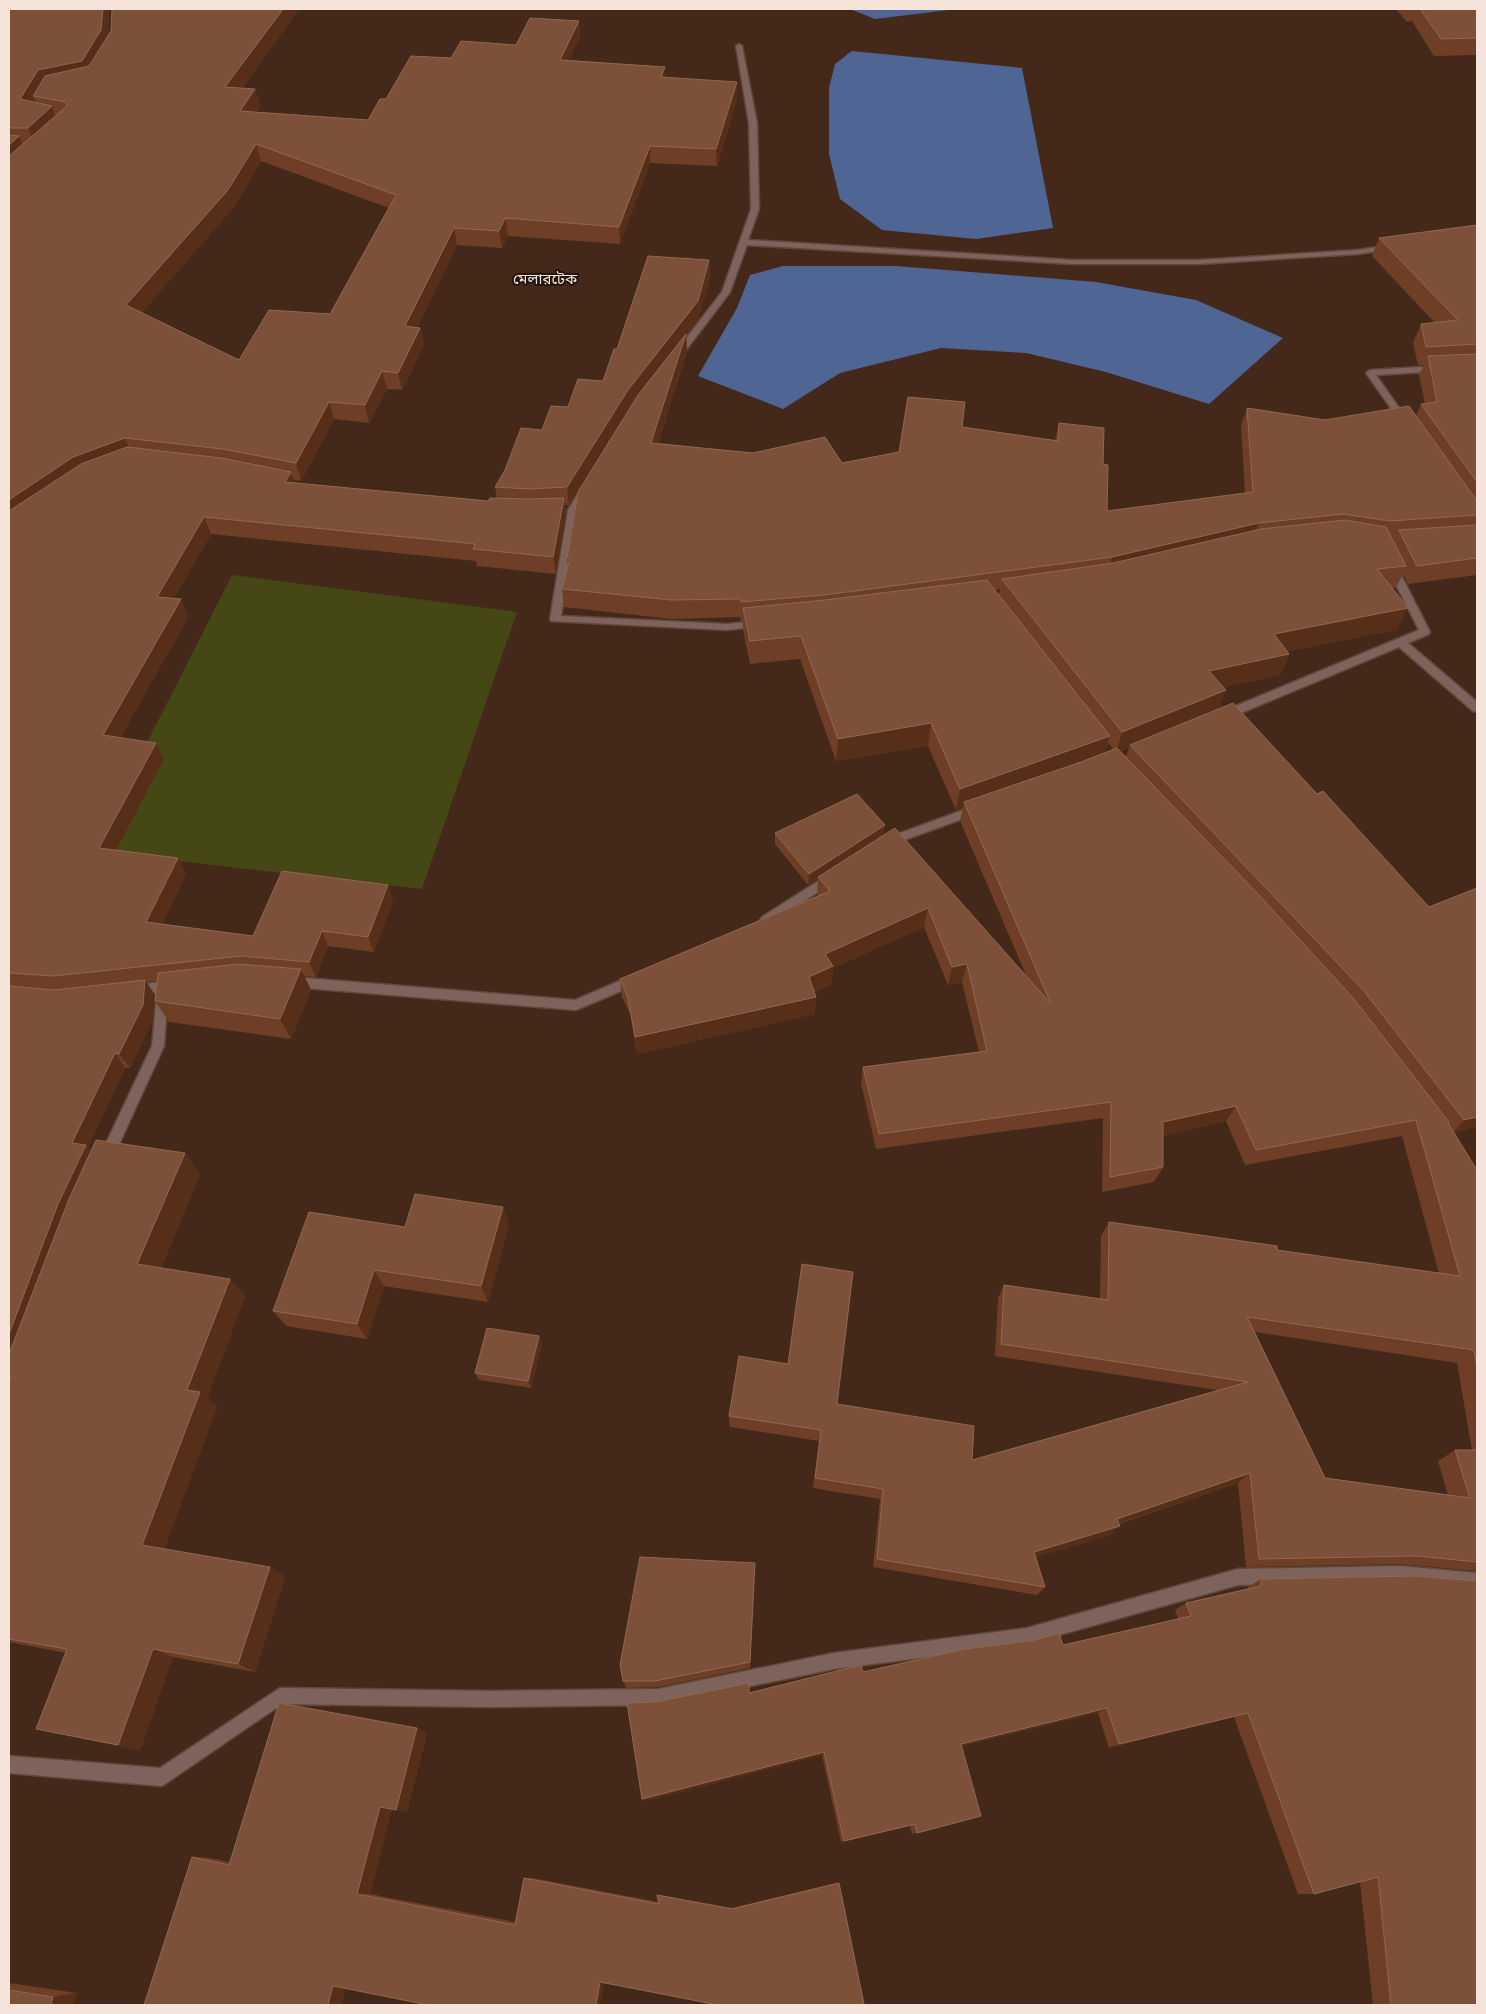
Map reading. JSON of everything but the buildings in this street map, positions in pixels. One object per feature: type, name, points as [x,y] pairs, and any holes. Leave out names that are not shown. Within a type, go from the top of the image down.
[{"type":"street","points":[[668,367],[726,292],[755,209],[753,123],[739,46]]},
{"type":"street","points":[[744,242],[1073,262],[1199,262],[1358,252],[1395,247]]},
{"type":"street","points":[[1410,428],[1370,373],[1448,368]]},
{"type":"street","points":[[588,485],[568,510],[555,619],[727,627],[766,624]]},
{"type":"street","points":[[1212,720],[1425,632],[1386,553]]},
{"type":"street","points":[[1400,642],[1477,708]]},
{"type":"street","points":[[877,849],[893,838],[987,806]]},
{"type":"street","points":[[755,927],[845,870]]},
{"type":"street","points":[[278,980],[576,1005],[648,974]]},
{"type":"street","points":[[124,991],[182,985]]},
{"type":"street","points":[[100,1172],[158,1046],[164,987]]},
{"type":"street","points":[[9,1766],[162,1777],[280,1696],[491,1699],[658,1698],[834,1661],[1027,1636],[1238,1577],[1400,1574],[1477,1581]]},
{"type":"green space","points":[[232,575],[517,612],[422,889],[92,851]]},
{"type":"water","points":[[850,9],[957,9],[875,19]]},
{"type":"water","points":[[852,51],[1022,68],[1053,228],[976,239],[882,230],[840,199],[829,154],[829,88],[835,64]]},
{"type":"water","points":[[783,266],[896,266],[1096,282],[1196,300],[1283,338],[1209,404],[1106,372],[1026,353],[941,348],[840,373],[783,409],[698,376],[737,308],[750,275]]},
{"type":"district","name":"মেলারটেক","points":[[545,279]]}]
